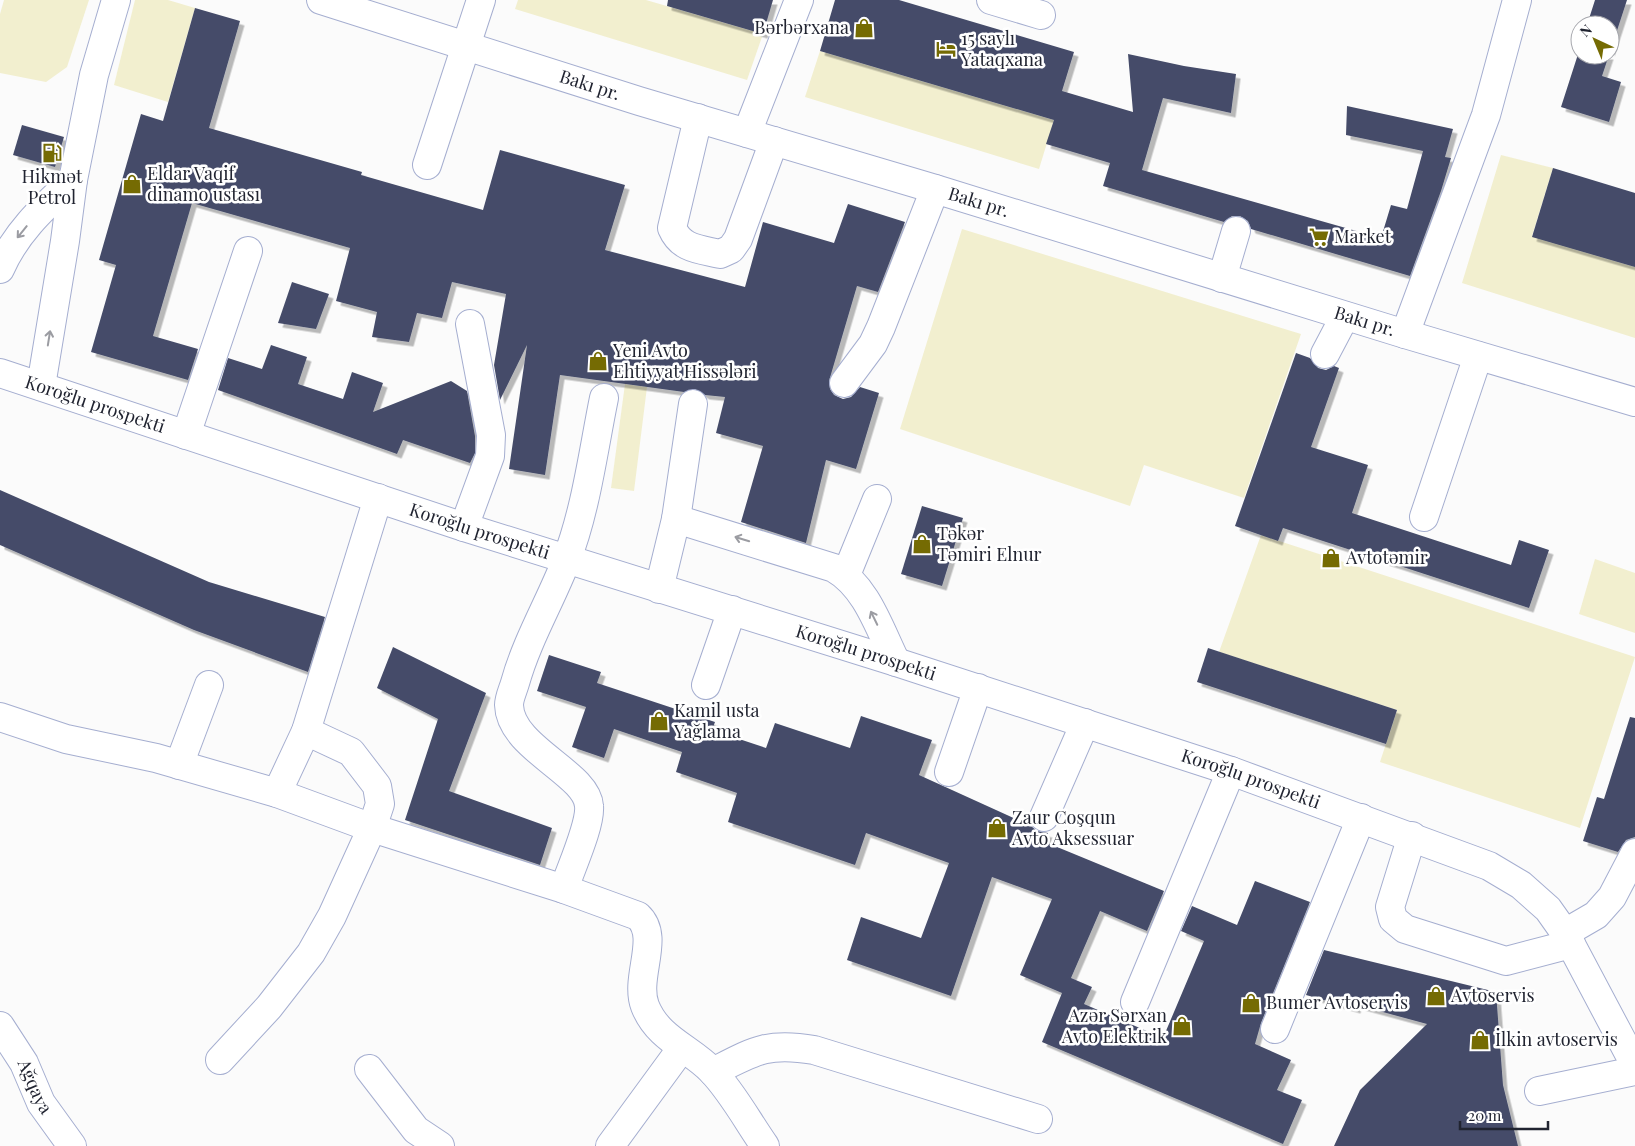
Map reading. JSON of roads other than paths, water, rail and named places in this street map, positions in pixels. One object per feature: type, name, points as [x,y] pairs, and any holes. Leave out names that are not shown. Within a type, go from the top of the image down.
[{"type":"street","points":[[41,386],[73,180],[94,75],[116,0]]},
{"type":"street","name":"Bakı pr.","points":[[321,0],[747,133],[1405,334],[1635,402]]},
{"type":"street","points":[[427,165],[481,0]]},
{"type":"street","points":[[747,133],[799,0]]},
{"type":"street","points":[[991,0],[1041,15]]},
{"type":"street","points":[[1405,334],[1486,115],[1517,0]]},
{"type":"street","points":[[698,118],[672,228],[676,239],[690,247],[720,254],[731,248],[738,239],[774,141]]},
{"type":"street","points":[[0,269],[17,238],[38,213],[73,180]]},
{"type":"street","points":[[844,383],[874,344],[935,189]]},
{"type":"street","points":[[1222,278],[1236,231]]},
{"type":"street","points":[[186,435],[248,252]]},
{"type":"street","points":[[1325,354],[1346,316]]},
{"type":"street","points":[[464,527],[490,456],[491,435],[470,324]]},
{"type":"street","points":[[1424,517],[1478,356]]},
{"type":"street","name":"Koroğlu prospekti","points":[[0,373],[566,560],[732,610],[978,688],[1231,771],[1412,836],[1489,866],[1513,880],[1548,910],[1568,939],[1635,1065]]},
{"type":"street","points":[[564,889],[587,821],[590,805],[581,788],[527,741],[512,720],[509,704],[523,655],[566,560],[582,505],[604,398]]},
{"type":"street","points":[[659,589],[676,519],[693,404]]},
{"type":"street","points":[[277,793],[306,731],[378,498]]},
{"type":"street","points":[[846,575],[877,499]]},
{"type":"street","points":[[676,519],[834,568],[846,575],[860,590],[896,662]]},
{"type":"street","points":[[706,685],[732,610]]},
{"type":"street","points":[[178,766],[209,684]]},
{"type":"street","points":[[949,772],[978,688]]},
{"type":"street","points":[[0,717],[66,739],[156,758],[178,766],[277,793],[372,828],[564,889],[638,916],[645,922],[649,934],[641,990],[646,1008],[661,1032],[712,1072],[765,1146]]},
{"type":"street","points":[[1044,816],[1085,723]]},
{"type":"street","points":[[220,1060],[269,1007],[311,953],[332,916],[372,828],[380,804],[376,786],[351,752],[306,731]]},
{"type":"street","points":[[1135,1002],[1231,771]]},
{"type":"street","points":[[1274,1029],[1361,818]]},
{"type":"street","points":[[1412,836],[1390,907],[1393,919],[1405,930],[1506,961],[1568,939],[1596,915],[1612,897],[1635,853]]},
{"type":"street","name":"Ağqaya","points":[[0,1026],[24,1063],[41,1103],[72,1146]]},
{"type":"street","points":[[712,1072],[749,1054],[771,1047],[788,1046],[814,1050],[1038,1119]]},
{"type":"street","points":[[610,1146],[682,1049]]},
{"type":"street","points":[[369,1069],[416,1130],[440,1146]]},
{"type":"street","points":[[1539,1091],[1635,1071]]},
{"type":"place","name":"Bərbərxana","points":[[864,28]]},
{"type":"place","name":"15 saylı Yataqxana","points":[[946,49]]},
{"type":"place","name":"Hikmət Petrol","points":[[52,153]]},
{"type":"place","name":"Eldar Vaqif dinamo ustası","points":[[132,184]]},
{"type":"place","name":"Market","points":[[1319,237]]},
{"type":"place","name":"Yeni Avto Ehtiyyat Hissələri","points":[[598,361]]},
{"type":"place","name":"Təkər Təmiri Elnur","points":[[922,544]]},
{"type":"place","name":"Avtotəmir","points":[[1331,558]]},
{"type":"place","name":"Kamil usta Yağlama","points":[[659,721]]},
{"type":"place","name":"Zaur Coşqun Avto Aksessuar","points":[[997,828]]},
{"type":"place","name":"Avtoservis","points":[[1436,996]]},
{"type":"place","name":"Bumer Avtoservis","points":[[1251,1003]]},
{"type":"place","name":"Azər Sərxan Avto Elektrik","points":[[1182,1026]]},
{"type":"place","name":"İlkin avtoservis","points":[[1480,1040]]}]
